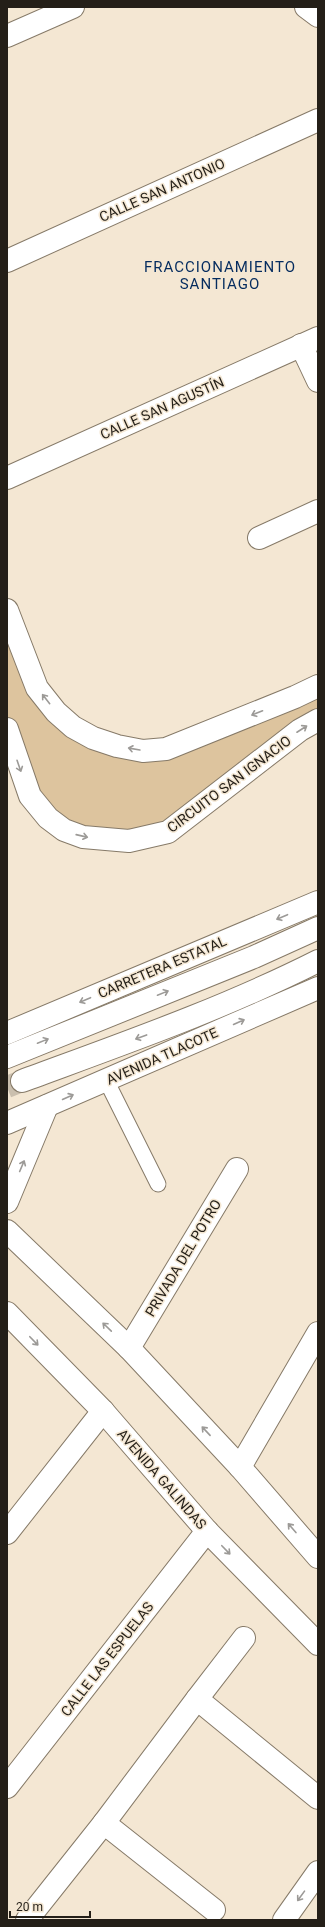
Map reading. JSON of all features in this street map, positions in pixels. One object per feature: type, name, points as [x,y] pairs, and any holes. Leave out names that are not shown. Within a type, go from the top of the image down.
[{"type":"street","points":[[7,36],[73,7]]},
{"type":"street","points":[[306,7],[318,16]]},
{"type":"street","name":"CALLE SAN ANTONIO","points":[[7,261],[318,120]]},
{"type":"street","points":[[310,342],[318,381]]},
{"type":"street","name":"CALLE SAN AGUSTÍN","points":[[7,478],[310,342]]},
{"type":"street","points":[[259,538],[318,511]]},
{"type":"street","points":[[7,610],[37,688],[56,712],[73,726],[93,738],[117,746],[143,751],[166,749],[295,697],[318,686]]},
{"type":"street","name":"CIRCUITO SAN IGNACIO","points":[[7,729],[30,796],[48,818],[64,830],[83,837],[129,841],[168,832],[300,730],[318,720]]},
{"type":"street","name":"CARRETERA ESTATAL","points":[[7,1033],[318,902]]},
{"type":"street","points":[[7,1057],[254,957],[318,928]]},
{"type":"street","name":"AVENIDA TLACOTE","points":[[22,1081],[174,1024],[318,963]]},
{"type":"street","name":"AVENIDA TLACOTE","points":[[7,1123],[318,988]]},
{"type":"street","points":[[7,1202],[47,1106]]},
{"type":"street","name":"PRIVADA DEL POTRO","points":[[129,1348],[237,1169]]},
{"type":"street","points":[[7,1232],[129,1348],[240,1468],[318,1558]]},
{"type":"street","name":"AVENIDA GALINDAS","points":[[7,1313],[103,1411],[207,1531],[318,1644]]},
{"type":"street","points":[[240,1468],[318,1334]]},
{"type":"street","points":[[7,1533],[103,1411]]},
{"type":"street","name":"CALLE LAS ESPUELAS","points":[[7,1787],[207,1531]]},
{"type":"street","points":[[27,1920],[104,1823],[197,1698],[244,1638]]},
{"type":"street","points":[[197,1698],[318,1798]]},
{"type":"street","points":[[104,1823],[214,1910]]},
{"type":"street","points":[[284,1920],[318,1872]]},
{"type":"lane","points":[[106,1080],[158,1184]]},
{"type":"shaded area","points":[[7,610],[56,712],[143,751],[318,686],[318,720],[199,808],[129,841],[48,818],[7,729]]},
{"type":"tunnel","points":[[7,1087],[22,1081]]},
{"type":"district","name":"FRACCIONAMIENTO SANTIAGO","points":[[220,276]]}]
